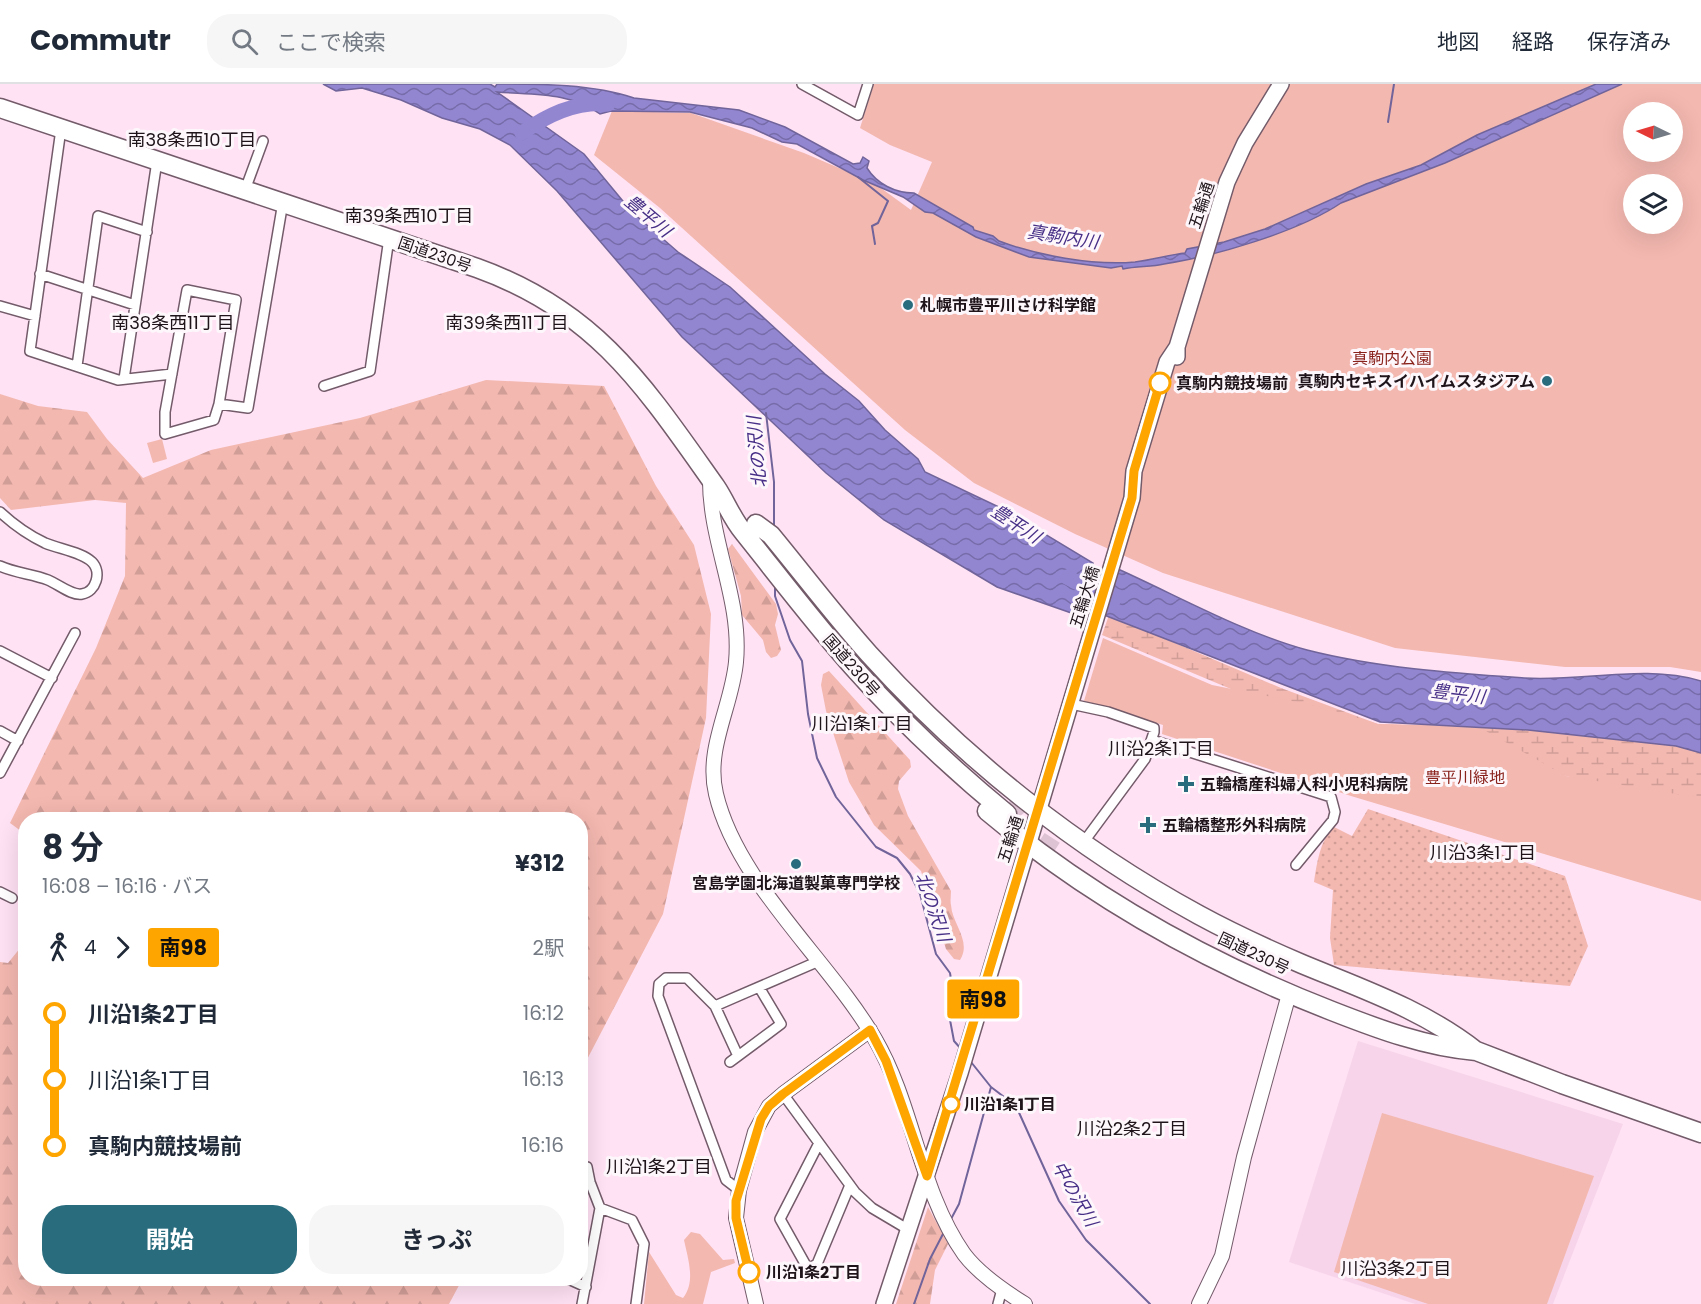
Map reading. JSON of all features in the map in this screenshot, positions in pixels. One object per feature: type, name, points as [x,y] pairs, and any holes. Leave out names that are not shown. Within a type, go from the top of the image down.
[{"type":"highway","name":"国道230号","points":[[0,108],[283,202],[519,284],[543,297],[582,324],[630,369],[722,496],[756,530],[827,610],[912,713],[1008,808],[926,743],[830,640],[763,560],[756,530]]},
{"type":"highway","points":[[763,560],[792,609],[832,660],[912,745],[969,796],[1028,843],[1104,896],[1167,935],[1212,959],[1289,994],[1361,1022],[1443,1048],[1468,1048]]},
{"type":"highway","points":[[827,610],[926,713],[1039,810],[1083,843],[1162,895],[1215,924],[1407,1008],[1450,1030],[1468,1048]]},
{"type":"highway","name":"国道230号","points":[[1058,845],[1128,899],[1239,960],[1426,1037],[1468,1048],[1701,1133]]},
{"type":"main road","name":"五輪通","points":[[1127,515],[1134,490],[1143,477],[1177,366],[1177,347],[1216,216],[1245,143],[1281,84]]},
{"type":"main road","name":"五輪大橋","points":[[1073,696],[1127,515]]},
{"type":"main road","name":"五輪通","points":[[927,1176],[1073,696]]},
{"type":"main road","points":[[884,1304],[927,1176]]},
{"type":"street","points":[[808,86],[858,115],[868,84]]},
{"type":"street","points":[[61,129],[30,351],[118,380],[172,374]]},
{"type":"street","points":[[245,190],[263,141]]},
{"type":"street","points":[[124,379],[157,161]]},
{"type":"street","points":[[219,404],[248,408],[283,202]]},
{"type":"street","points":[[77,366],[98,216],[147,232]]},
{"type":"street","points":[[324,386],[370,371],[389,238]]},
{"type":"street","points":[[40,274],[135,305]]},
{"type":"street","points":[[187,290],[236,300],[219,404],[214,420],[165,434],[165,412],[172,374],[187,290]]},
{"type":"street","points":[[0,306],[35,316]]},
{"type":"street","points":[[710,478],[710,508],[734,613],[737,639],[735,670],[714,759],[716,793],[722,814],[751,870],[870,1030],[886,1061],[936,1200],[966,1256],[1002,1289],[1025,1304]]},
{"type":"street","points":[[0,512],[16,527],[44,542],[90,560],[96,567],[97,578],[94,587],[84,594],[77,594],[47,580],[1,569]]},
{"type":"street","points":[[0,773],[75,633]]},
{"type":"street","points":[[0,651],[52,678]]},
{"type":"street","points":[[1073,696],[1108,712],[1154,728],[1145,759],[1083,843]]},
{"type":"street","points":[[0,731],[18,741]]},
{"type":"street","points":[[1152,740],[1331,797],[1335,812],[1334,820],[1296,865]]},
{"type":"street","points":[[0,892],[12,898]]},
{"type":"street","points":[[715,1006],[819,961]]},
{"type":"street","points":[[738,1056],[715,1006],[687,978],[666,978],[659,984],[658,996],[726,1180],[739,1190]]},
{"type":"street","points":[[730,1062],[781,1024],[759,987]]},
{"type":"street","points":[[1199,1304],[1222,1256],[1244,1157],[1289,994]]},
{"type":"street","points":[[756,1304],[736,1218],[739,1190],[761,1119],[769,1106],[783,1094],[870,1030]]},
{"type":"street","points":[[783,1094],[850,1185],[872,1208],[909,1230]]},
{"type":"street","points":[[818,1144],[780,1220],[808,1269],[817,1264],[850,1185]]},
{"type":"street","points":[[588,1172],[600,1208],[588,1276]]},
{"type":"street","points":[[600,1208],[632,1220],[644,1244],[636,1304]]},
{"type":"street","points":[[582,1304],[586,1287]]},
{"type":"street","points":[[998,1304],[1002,1289]]},
{"type":"shaded area","points":[[1358,1041],[1623,1124],[1553,1304],[1415,1304],[1289,1262]]},
{"type":"green space","name":"真駒内公園","points":[[874,84],[1701,84],[1701,672],[1670,667],[1565,667],[1395,648],[1163,573],[1075,534],[974,483],[905,430],[660,208],[594,155],[612,111],[691,113],[804,153],[874,183],[911,210],[932,162],[890,145],[860,128]]},
{"type":"green space","points":[[486,380],[604,386],[656,486],[694,545],[711,614],[706,718],[663,914],[588,1058],[588,812],[18,812],[18,829],[10,823],[96,648],[125,576],[126,503],[95,500],[11,510],[0,498],[0,394],[38,406],[87,412],[107,439],[143,478],[211,450],[360,418]]},
{"type":"green space","points":[[162,439],[167,459],[153,463],[147,443]]},
{"type":"green space","points":[[732,544],[776,604],[778,614],[775,625],[781,650],[777,656],[771,658],[766,652],[763,640],[742,615],[741,596],[728,549]]},
{"type":"green space","points":[[1109,615],[1281,688],[1378,724],[1479,728],[1567,716],[1701,724],[1701,809],[1238,692],[1102,635]]},
{"type":"green space","name":"豊平川緑地","points":[[1103,638],[1212,685],[1317,706],[1378,724],[1477,726],[1566,776],[1701,798],[1701,901],[1351,796],[1162,734],[1163,725],[1084,701]]},
{"type":"green space","points":[[829,671],[910,760],[911,767],[899,781],[898,789],[908,816],[951,891],[952,912],[964,946],[960,960],[954,959],[946,949],[921,871],[874,825],[849,782],[826,711],[821,685],[823,674]]},
{"type":"green space","points":[[1368,809],[1565,876],[1588,946],[1570,986],[1334,965],[1330,938],[1333,890],[1314,882],[1318,860],[1329,832],[1334,827],[1352,836]]},
{"type":"green space","points":[[18,951],[18,1286],[459,1286],[449,1304],[0,1304],[0,962],[8,963]]},
{"type":"green space","points":[[1382,1113],[1594,1176],[1547,1304],[1428,1304],[1334,1272]]},
{"type":"green space","points":[[928,1207],[948,1244],[935,1270],[930,1304],[896,1304]]},
{"type":"green space","points":[[691,1232],[700,1234],[723,1260],[734,1259],[735,1263],[711,1272],[703,1304],[644,1304],[649,1252],[676,1295],[683,1298],[687,1292],[690,1278],[684,1240]]},
{"type":"water","points":[[323,84],[567,86],[618,93],[634,98],[739,110],[785,127],[853,164],[860,163],[863,157],[869,161],[867,168],[871,174],[881,183],[893,189],[914,193],[973,227],[974,230],[993,236],[999,241],[1030,251],[1065,258],[1119,263],[1185,253],[1187,249],[1224,242],[1265,229],[1366,184],[1421,165],[1477,135],[1596,84],[1622,84],[1445,163],[1341,203],[1323,214],[1280,233],[1207,255],[1159,265],[1123,269],[1122,266],[1111,268],[1029,257],[976,237],[933,213],[925,212],[903,197],[863,180],[797,144],[782,142],[752,128],[690,112],[611,111],[600,114],[564,98],[497,92],[584,154],[632,212],[678,252],[730,287],[825,374],[859,401],[885,430],[918,459],[925,472],[1005,510],[1093,563],[1077,615],[997,587],[884,520],[826,473],[682,337],[557,191],[510,145],[480,129],[442,118],[401,100],[362,88],[336,91]]},
{"type":"water","points":[[1118,569],[1259,634],[1283,643],[1334,656],[1415,669],[1524,678],[1658,674],[1701,681],[1701,753],[1676,746],[1528,730],[1380,722],[1104,615]]},
{"type":"waterway","points":[[1388,122],[1394,84]]},
{"type":"waterway","name":"真駒内川","points":[[522,133],[542,120],[574,107],[608,104]]},
{"type":"waterway","points":[[858,177],[888,201],[878,223],[872,226],[875,244]]},
{"type":"waterway","name":"北の沢川","points":[[766,413],[774,482],[774,527]]},
{"type":"waterway","name":"豊平川","points":[[1067,577],[1113,601]]},
{"type":"waterway","name":"北の沢川","points":[[775,584],[775,596],[790,640],[802,661],[808,714],[817,758],[836,797],[876,847],[897,858],[910,874],[920,894],[936,954],[950,973],[952,985],[947,1004],[954,1041],[962,1050]]},
{"type":"waterway","name":"中の沢川","points":[[971,1062],[991,1087],[1016,1106],[1059,1201],[1086,1240],[1150,1304]]},
{"type":"waterway","name":"北の沢川","points":[[951,1219],[959,1204],[991,1087]]},
{"type":"waterway","name":"北の沢川","points":[[914,1304],[930,1259],[944,1232]]},
{"type":"tunnel","points":[[1010,801],[1022,816],[1038,826]]},
{"type":"tunnel","points":[[1017,826],[1056,851]]},
{"type":"bus line","name":"南98","points":[[749,1272],[736,1218],[736,1201],[755,1132],[761,1119],[769,1106],[783,1094],[870,1030],[886,1061],[927,1176],[966,1055],[1022,861],[1046,792],[1132,498],[1134,471],[1160,383]]},
{"type":"place","name":"札幌市豊平川さけ科学館","points":[[908,305]]},
{"type":"place","name":"真駒内セキスイハイムスタジアム","points":[[1547,381]]},
{"type":"place","name":"真駒内競技場前","points":[[1160,383]]},
{"type":"place","name":"五輪橋産科婦人科小児科病院","points":[[1186,784]]},
{"type":"place","name":"五輪橋整形外科病院","points":[[1148,825]]},
{"type":"place","name":"宮島学園北海道製菓専門学校","points":[[796,864]]},
{"type":"place","name":"川沿1条1丁目","points":[[951,1104]]},
{"type":"place","name":"川沿1条2丁目","points":[[749,1272]]},
{"type":"district","name":"南38条西10丁目","points":[[192,140]]},
{"type":"district","name":"南39条西10丁目","points":[[409,216]]},
{"type":"district","name":"南38条西11丁目","points":[[173,323]]},
{"type":"district","name":"南39条西11丁目","points":[[507,323]]},
{"type":"district","name":"川沿1条1丁目","points":[[862,724]]},
{"type":"district","name":"川沿2条1丁目","points":[[1161,749]]},
{"type":"district","name":"川沿3条1丁目","points":[[1483,853]]},
{"type":"district","name":"川沿2条2丁目","points":[[1132,1129]]},
{"type":"district","name":"川沿1条2丁目","points":[[659,1167]]},
{"type":"district","name":"川沿3条2丁目","points":[[1396,1269]]}]
